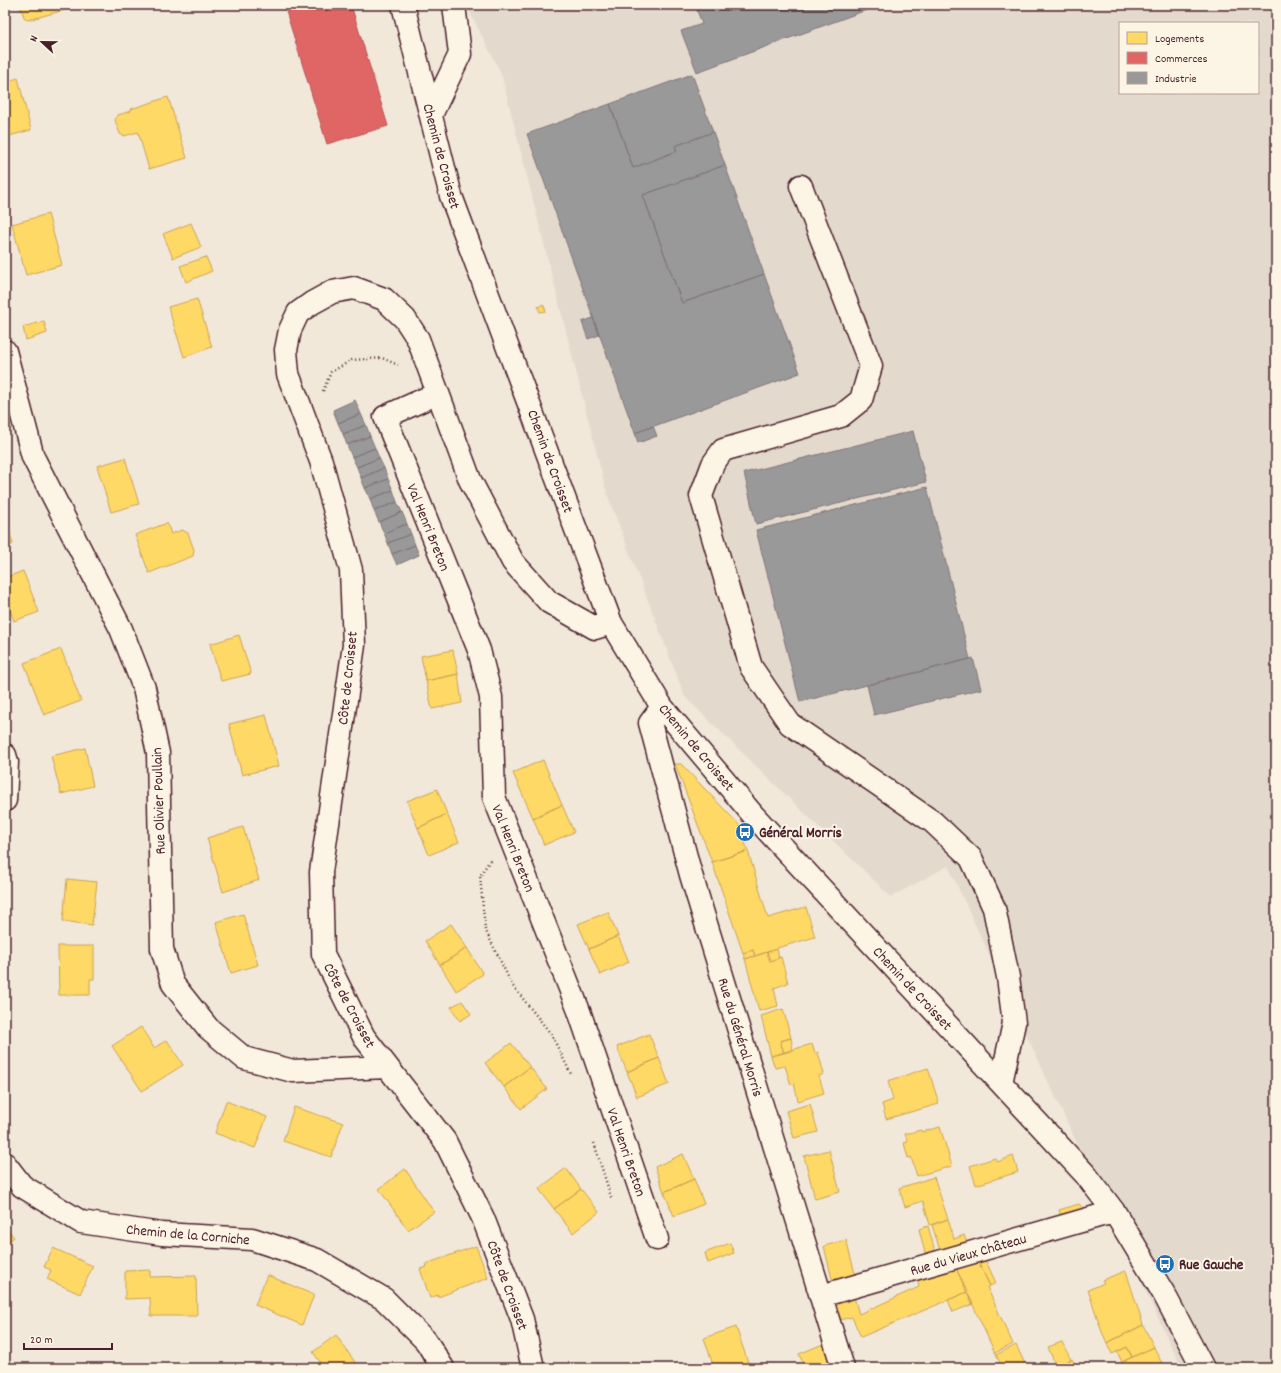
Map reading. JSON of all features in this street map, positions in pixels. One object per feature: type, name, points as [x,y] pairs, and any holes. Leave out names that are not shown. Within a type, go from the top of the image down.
[{"type":"street","name":"Chemin de Croisset","points":[[403,5],[451,196],[611,623],[662,707],[754,816],[1086,1175],[1115,1213],[1164,1294],[1203,1368]]},
{"type":"street","points":[[431,115],[460,54],[454,5]]},
{"type":"street","points":[[801,186],[871,366],[861,400],[841,416],[723,450],[713,464],[701,496],[751,667],[790,724],[933,822],[971,858],[994,908],[1008,977],[1014,1023],[1001,1083]]},
{"type":"street","name":"Côte de Croisset","points":[[533,1368],[522,1319],[482,1218],[445,1141],[364,1037],[323,954],[321,872],[354,645],[352,570],[321,461],[288,374],[286,350],[290,330],[298,314],[312,303],[332,292],[354,288],[384,299],[405,319],[418,339],[470,480],[513,562],[549,602],[595,628],[611,623]]},
{"type":"street","name":"Rue Olivier Poullain","points":[[5,351],[33,457],[121,629],[144,688],[158,753],[162,949],[173,984],[208,1028],[244,1058],[293,1070],[387,1066]]},
{"type":"street","name":"Val Henri Breton","points":[[438,393],[385,417],[479,650],[492,697],[494,798],[579,1011],[657,1239]]},
{"type":"street","name":"Rue du Général Morris","points":[[662,707],[650,723],[691,875],[843,1368]]},
{"type":"street","points":[[5,755],[7,762],[5,800]]},
{"type":"street","name":"Chemin de la Corniche","points":[[5,1164],[22,1186],[81,1222],[162,1234],[252,1239],[317,1260],[384,1299],[426,1341],[443,1368]]},
{"type":"street","name":"Rue du Vieux Château","points":[[821,1296],[1115,1213]]},
{"type":"path","points":[[322,392],[331,372],[352,360],[382,358],[401,366]]},
{"type":"path","points":[[507,830],[480,876],[485,929],[512,984],[552,1034],[572,1076]]},
{"type":"path","points":[[594,1142],[612,1200]]},
{"type":"path","points":[[168,1368],[173,1368]]},
{"type":"shaded area","points":[[466,5],[1276,5],[1276,1368],[1183,1368],[1172,1348],[948,866],[891,897],[685,697],[607,494],[501,73]]},
{"type":"building: Logements","points":[[20,5],[71,5],[72,8],[28,20],[24,17]]},
{"type":"building: Logements","points":[[18,78],[31,130],[5,137],[5,82]]},
{"type":"building: Logements","points":[[168,97],[187,158],[149,169],[138,132],[124,136],[120,134],[115,120],[118,115],[131,111],[131,109]]},
{"type":"building: Logements","points":[[48,214],[62,265],[26,275],[12,224]]},
{"type":"building: Logements","points":[[191,223],[201,247],[173,258],[163,234]]},
{"type":"building: Logements","points":[[206,257],[212,271],[186,282],[180,266]]},
{"type":"building: Logements","points":[[197,299],[212,347],[184,357],[168,307]]},
{"type":"building: Logements","points":[[543,304],[546,311],[540,312],[538,307]]},
{"type":"building: Logements","points":[[44,321],[47,333],[26,340],[23,327]]},
{"type":"building: Logements","points":[[125,458],[139,504],[111,512],[97,466]]},
{"type":"building: Logements","points":[[6,521],[13,544],[5,547],[5,522]]},
{"type":"building: Logements","points":[[167,523],[171,534],[182,530],[188,533],[194,550],[193,556],[149,573],[135,535]]},
{"type":"building: Logements","points":[[23,571],[39,612],[14,621],[5,597],[5,578]]},
{"type":"building: Logements","points":[[239,635],[251,674],[221,681],[210,644]]},
{"type":"building: Logements","points":[[61,649],[81,701],[44,715],[24,663]]},
{"type":"building: Logements","points":[[453,650],[458,674],[426,681],[421,656]]},
{"type":"building: Logements","points":[[458,674],[462,703],[432,709],[426,681]]},
{"type":"building: Logements","points":[[266,715],[279,766],[242,775],[229,724]]},
{"type":"building: Logements","points":[[85,748],[93,786],[61,794],[51,756]]},
{"type":"building: Logements","points":[[543,760],[562,805],[533,818],[513,773]]},
{"type":"building: Logements","points":[[675,764],[681,764],[744,830],[741,831],[748,851],[712,862]]},
{"type":"building: Logements","points":[[437,789],[447,814],[418,828],[407,801]]},
{"type":"building: Logements","points":[[562,805],[574,832],[544,845],[533,818]]},
{"type":"building: Logements","points":[[447,814],[459,842],[429,855],[418,828]]},
{"type":"building: Logements","points":[[243,827],[259,880],[223,892],[207,838]]},
{"type":"building: Logements","points":[[748,851],[768,918],[806,907],[815,937],[755,956],[753,950],[743,953],[712,862]]},
{"type":"building: Logements","points":[[67,879],[97,882],[92,925],[63,921]]},
{"type":"building: Logements","points":[[608,912],[618,936],[589,949],[578,924]]},
{"type":"building: Logements","points":[[243,914],[258,965],[231,973],[216,922]]},
{"type":"building: Logements","points":[[451,924],[467,948],[440,965],[425,941]]},
{"type":"building: Logements","points":[[618,936],[629,962],[600,975],[589,949]]},
{"type":"building: Logements","points":[[58,946],[94,946],[94,979],[90,979],[90,995],[59,995]]},
{"type":"building: Logements","points":[[467,948],[483,974],[456,991],[440,965]]},
{"type":"building: Logements","points":[[777,949],[779,958],[770,961],[767,952]]},
{"type":"building: Logements","points":[[753,950],[755,956],[745,959],[743,953]]},
{"type":"building: Logements","points":[[767,952],[770,961],[781,957],[788,983],[774,988],[778,1006],[759,1011],[745,959]]},
{"type":"building: Logements","points":[[462,1001],[471,1014],[460,1021],[451,1007]]},
{"type":"building: Logements","points":[[783,1009],[791,1038],[780,1041],[784,1053],[771,1056],[761,1016]]},
{"type":"building: Logements","points":[[141,1027],[154,1048],[167,1040],[183,1065],[142,1091],[112,1046]]},
{"type":"building: Logements","points":[[649,1034],[659,1058],[627,1072],[617,1047]]},
{"type":"building: Logements","points":[[791,1038],[793,1050],[784,1053],[780,1041]]},
{"type":"building: Logements","points":[[511,1043],[530,1067],[504,1087],[485,1063]]},
{"type":"building: Logements","points":[[812,1044],[815,1054],[818,1052],[824,1074],[819,1076],[824,1093],[798,1101],[794,1083],[791,1085],[785,1066],[775,1068],[771,1056]]},
{"type":"building: Logements","points":[[659,1058],[669,1084],[637,1097],[627,1072]]},
{"type":"building: Logements","points":[[530,1067],[547,1089],[521,1109],[504,1087]]},
{"type":"building: Logements","points":[[928,1068],[939,1104],[886,1119],[882,1104],[893,1100],[888,1081]]},
{"type":"building: Logements","points":[[226,1101],[267,1117],[255,1148],[215,1133]]},
{"type":"building: Logements","points":[[810,1104],[818,1132],[794,1138],[786,1111]]},
{"type":"building: Logements","points":[[294,1107],[343,1123],[331,1157],[283,1141]]},
{"type":"building: Logements","points":[[940,1127],[952,1166],[917,1176],[911,1157],[908,1158],[904,1143],[908,1142],[905,1134],[921,1130],[922,1132]]},
{"type":"building: Logements","points":[[829,1150],[840,1192],[815,1199],[804,1156]]},
{"type":"building: Logements","points":[[683,1154],[694,1179],[664,1192],[655,1167]]},
{"type":"building: Logements","points":[[1013,1156],[1018,1172],[976,1185],[970,1166],[995,1158],[997,1162]]},
{"type":"building: Logements","points":[[566,1168],[581,1189],[554,1209],[539,1189]]},
{"type":"building: Logements","points":[[405,1169],[434,1212],[408,1230],[379,1189]]},
{"type":"building: Logements","points":[[934,1177],[948,1219],[930,1225],[923,1201],[905,1207],[899,1188]]},
{"type":"building: Logements","points":[[694,1179],[704,1204],[674,1216],[664,1192]]},
{"type":"building: Logements","points":[[581,1189],[599,1212],[573,1233],[554,1209]]},
{"type":"building: Logements","points":[[1079,1204],[1090,1215],[1063,1223],[1059,1210]]},
{"type":"building: Logements","points":[[948,1219],[954,1239],[964,1235],[970,1252],[943,1260],[932,1225]]},
{"type":"building: Logements","points":[[928,1226],[938,1262],[928,1265],[919,1229]]},
{"type":"building: Logements","points":[[5,1227],[14,1237],[5,1245]]},
{"type":"building: Logements","points":[[846,1240],[857,1281],[834,1287],[824,1246]]},
{"type":"building: Logements","points":[[730,1243],[734,1253],[708,1263],[705,1253]]},
{"type":"building: Logements","points":[[476,1246],[488,1278],[438,1297],[438,1295],[430,1298],[420,1269],[427,1267],[426,1264]]},
{"type":"building: Logements","points":[[53,1248],[93,1266],[80,1294],[47,1279],[51,1270],[44,1267]]},
{"type":"building: Logements","points":[[984,1257],[996,1283],[990,1286],[977,1259]]},
{"type":"building: Logements","points":[[977,1259],[990,1286],[987,1287],[1013,1344],[995,1353],[955,1266]]},
{"type":"building: Logements","points":[[955,1266],[967,1292],[861,1337],[852,1317],[839,1320],[835,1303],[854,1297],[859,1314],[919,1287],[917,1278]]},
{"type":"building: Logements","points":[[150,1270],[150,1277],[196,1276],[197,1316],[151,1316],[150,1298],[125,1299],[125,1271]]},
{"type":"building: Logements","points":[[1126,1271],[1143,1325],[1107,1343],[1088,1290],[1104,1283],[1102,1280]]},
{"type":"building: Logements","points":[[267,1275],[314,1295],[302,1325],[255,1305]]},
{"type":"building: Logements","points":[[967,1292],[973,1304],[953,1312],[948,1300]]},
{"type":"building: Logements","points":[[1143,1325],[1154,1347],[1132,1357],[1127,1347],[1112,1354],[1107,1343]]},
{"type":"building: Logements","points":[[736,1327],[750,1368],[714,1368],[704,1338]]},
{"type":"building: Logements","points":[[336,1335],[359,1368],[324,1368],[313,1352]]},
{"type":"building: Logements","points":[[1062,1342],[1071,1360],[1056,1367],[1048,1347]]},
{"type":"building: Logements","points":[[823,1344],[831,1362],[817,1368],[805,1368],[799,1354]]},
{"type":"building: Logements","points":[[1016,1345],[1027,1368],[1003,1368],[996,1355]]},
{"type":"building: Logements","points":[[1127,1347],[1132,1357],[1122,1362],[1117,1352]]},
{"type":"building: Logements","points":[[1154,1347],[1164,1368],[1118,1368],[1116,1365]]},
{"type":"building: Logements","points":[[1072,1359],[1075,1364],[1070,1366],[1070,1368],[1054,1368]]},
{"type":"building: Commerces","points":[[284,5],[351,5],[388,126],[327,144]]},
{"type":"building: Industrie","points":[[695,5],[880,5],[697,72],[681,31],[702,24]]},
{"type":"building: Industrie","points":[[692,74],[713,132],[675,146],[677,151],[633,168],[610,104]]},
{"type":"building: Industrie","points":[[610,104],[633,168],[677,151],[675,146],[713,132],[725,165],[643,195],[682,303],[764,274],[800,373],[635,433],[527,134]]},
{"type":"building: Industrie","points":[[725,165],[764,274],[682,303],[643,195]]},
{"type":"building: Industrie","points":[[593,318],[599,335],[588,339],[582,322]]},
{"type":"building: Industrie","points":[[355,400],[361,414],[338,423],[333,410]]},
{"type":"building: Industrie","points":[[361,414],[366,425],[343,434],[338,423]]},
{"type":"building: Industrie","points":[[366,425],[370,436],[347,445],[343,434]]},
{"type":"building: Industrie","points":[[653,426],[657,436],[638,443],[635,433]]},
{"type":"building: Industrie","points":[[913,431],[926,482],[756,524],[744,473]]},
{"type":"building: Industrie","points":[[370,436],[375,448],[352,457],[347,445]]},
{"type":"building: Industrie","points":[[375,448],[379,458],[357,467],[352,457]]},
{"type":"building: Industrie","points":[[379,458],[384,468],[361,478],[357,467]]},
{"type":"building: Industrie","points":[[384,468],[388,479],[365,488],[361,478]]},
{"type":"building: Industrie","points":[[388,479],[393,490],[370,499],[365,488]]},
{"type":"building: Industrie","points":[[927,487],[970,659],[800,702],[756,530]]},
{"type":"building: Industrie","points":[[393,490],[397,502],[374,511],[370,499]]},
{"type":"building: Industrie","points":[[397,502],[402,512],[379,522],[374,511]]},
{"type":"building: Industrie","points":[[402,512],[407,524],[384,533],[379,522]]},
{"type":"building: Industrie","points":[[407,524],[411,534],[388,543],[384,533]]},
{"type":"building: Industrie","points":[[411,534],[415,545],[392,554],[388,543]]},
{"type":"building: Industrie","points":[[415,545],[419,555],[397,565],[392,554]]},
{"type":"building: Industrie","points":[[973,658],[981,689],[874,715],[867,685]]},
{"type":"place","name":"Général Morris","points":[[745,832]]},
{"type":"place","name":"Rue Gauche","points":[[1165,1264]]}]
